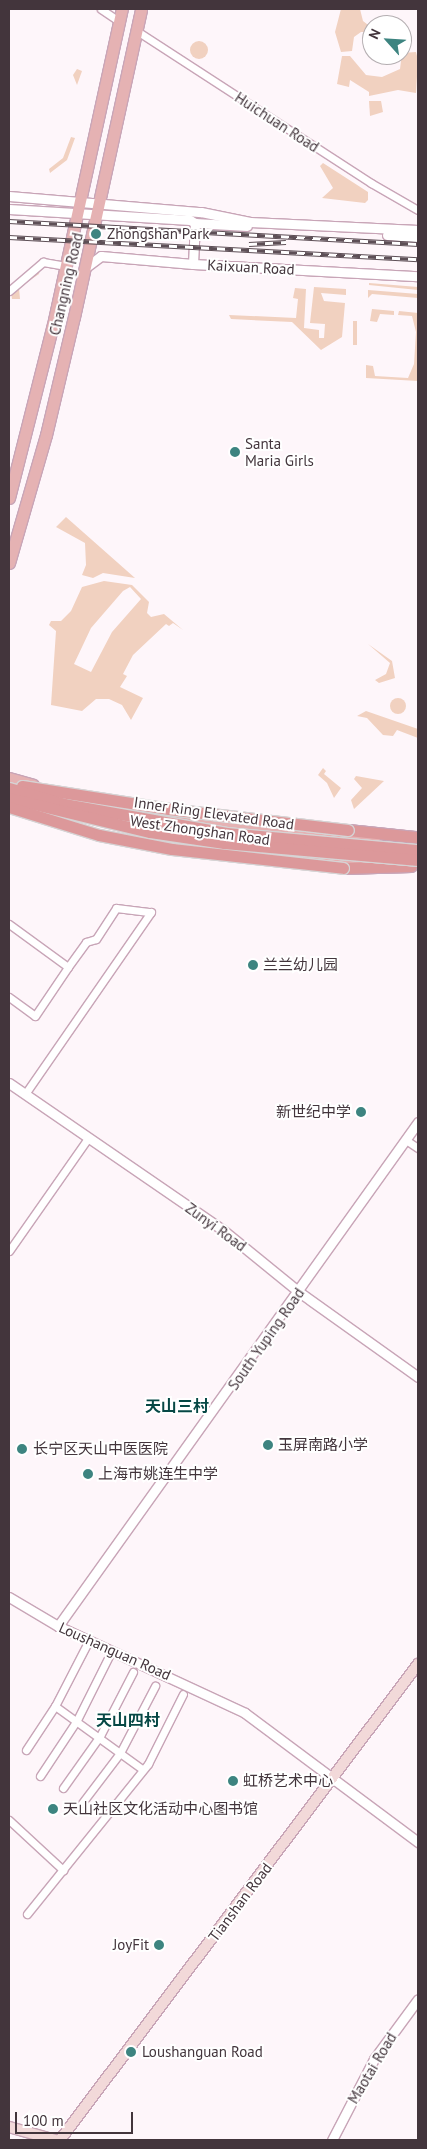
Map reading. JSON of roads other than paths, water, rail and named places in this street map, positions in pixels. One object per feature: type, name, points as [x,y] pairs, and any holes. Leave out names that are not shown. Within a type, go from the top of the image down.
[{"type":"highway","points":[[9,786],[348,830],[416,837]]},
{"type":"highway","name":"Inner Ring Elevated Road","points":[[9,786],[72,805],[216,831],[418,850]]},
{"type":"highway","name":"Inner Ring Elevated Road","points":[[9,798],[150,832],[224,843],[416,864]]},
{"type":"highway","points":[[9,807],[99,836],[172,849],[343,868],[416,864]]},
{"type":"main road","name":"Changning Road","points":[[9,498],[13,466],[66,266],[76,213],[122,9]]},
{"type":"main road","name":"Changning Road","points":[[9,563],[46,435],[85,268],[141,9]]},
{"type":"main road","points":[[9,778],[185,819],[350,837],[416,837]]},
{"type":"main road","name":"West Zhongshan Road","points":[[9,812],[204,848],[416,864]]},
{"type":"main road","name":"Tianshan Road","points":[[60,2140],[418,1664]]},
{"type":"main road","points":[[9,2127],[55,2140]]},
{"type":"street","points":[[101,9],[119,21]]},
{"type":"street","name":"Huichuan Road","points":[[137,31],[371,183],[418,210]]},
{"type":"street","points":[[9,196],[79,200],[201,212],[250,222],[418,230]]},
{"type":"street","points":[[9,209],[418,237]]},
{"type":"street","name":"Kaixuan Road","points":[[195,223],[192,264],[418,276]]},
{"type":"street","points":[[85,268],[101,256],[184,260],[192,264]]},
{"type":"street","points":[[9,291],[43,262],[66,266]]},
{"type":"street","points":[[9,997],[35,1016],[86,942],[96,938],[116,908],[151,912],[25,1094]]},
{"type":"street","points":[[9,924],[68,967]]},
{"type":"street","name":"Zunyi Road","points":[[9,1083],[223,1230],[299,1292],[418,1377]]},
{"type":"street","name":"South Yuping Road","points":[[58,1626],[299,1292],[418,1122]]},
{"type":"street","points":[[9,1251],[88,1138]]},
{"type":"street","points":[[406,1140],[418,1148]]},
{"type":"street","name":"Loushanguan Road","points":[[9,1597],[58,1626],[245,1713],[418,1842]]},
{"type":"street","points":[[26,1750],[55,1706],[86,1646]]},
{"type":"street","points":[[40,1776],[77,1720],[112,1650]]},
{"type":"street","points":[[63,1788],[100,1736],[133,1672]]},
{"type":"street","points":[[82,1803],[120,1752],[155,1686]]},
{"type":"street","points":[[27,1914],[64,1870],[142,1769],[148,1764],[183,1694]]},
{"type":"street","points":[[55,1706],[100,1736],[142,1769]]},
{"type":"street","points":[[9,1820],[64,1870]]},
{"type":"street","name":"Maotai Road","points":[[332,2140],[374,2059],[418,1999]]},
{"type":"railway","points":[[9,221],[418,244]]},
{"type":"railway","points":[[9,237],[418,259]]},
{"type":"railway","points":[[249,244],[286,242]]},
{"type":"place","name":"Zhongshan Park","points":[[96,234]]},
{"type":"place","name":"Santa Maria Girls","points":[[235,452]]},
{"type":"place","name":"兰兰幼儿园","points":[[253,965]]},
{"type":"place","name":"新世纪中学","points":[[361,1112]]},
{"type":"place","name":"玉屏南路小学","points":[[268,1445]]},
{"type":"place","name":"长宁区天山中医医院","points":[[22,1449]]},
{"type":"place","name":"上海市姚连生中学","points":[[88,1474]]},
{"type":"place","name":"虹桥艺术中心","points":[[233,1781]]},
{"type":"place","name":"天山社区文化活动中心图书馆","points":[[53,1809]]},
{"type":"place","name":"JoyFit","points":[[159,1945]]},
{"type":"place","name":"Loushanguan Road","points":[[131,2052]]},
{"type":"district","name":"天山三村","points":[[177,1406]]},
{"type":"district","name":"天山四村","points":[[128,1720]]}]
